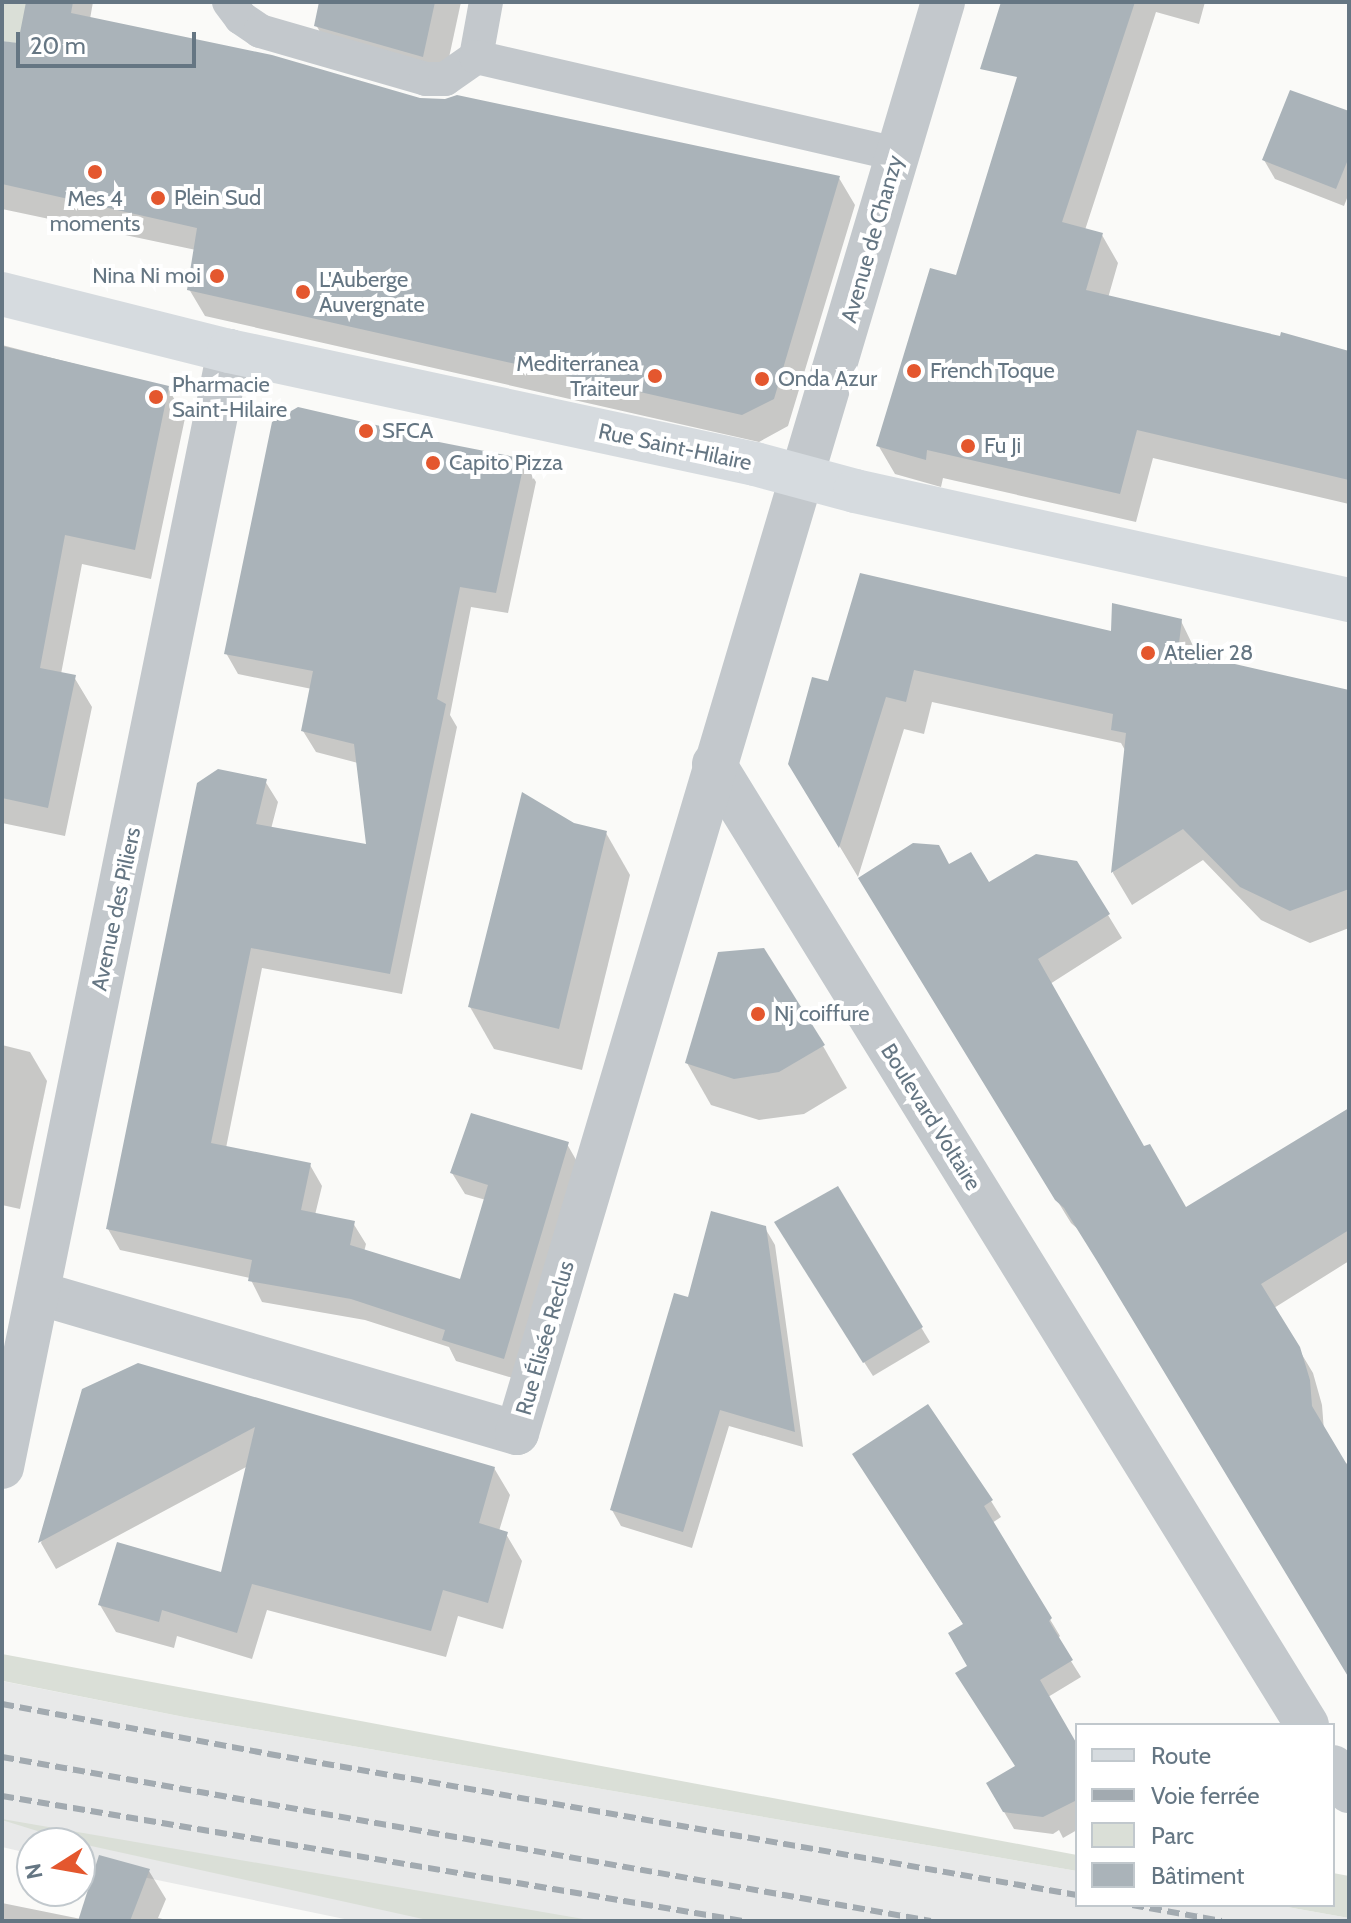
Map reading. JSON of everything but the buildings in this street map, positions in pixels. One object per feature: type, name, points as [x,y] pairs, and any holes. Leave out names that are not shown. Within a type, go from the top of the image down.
[{"type":"street","name":"Avenue de Chanzy","points":[[801,475],[943,2]]},
{"type":"street","name":"Rue Saint-Hilaire","points":[[2,294],[229,351],[801,475],[855,491],[1349,600]]},
{"type":"street","name":"Avenue des Piliers","points":[[2,1467],[229,351]]},
{"type":"street","points":[[714,764],[801,475]]},
{"type":"street","name":"Rue Élisée Reclus","points":[[38,1293],[517,1433],[714,764]]},
{"type":"street","name":"Boulevard Voltaire","points":[[714,764],[1306,1723]]},
{"type":"street","points":[[1335,1770],[1349,1791]]},
{"type":"lane","points":[[229,2],[241,18],[260,31],[426,79],[445,79],[476,57],[486,2]]},
{"type":"lane","points":[[476,57],[897,154]]},
{"type":"shaded area","points":[[2,1681],[184,1717],[1075,1871],[1075,1907],[1287,1907],[1349,1918],[1349,1921],[354,1921],[96,1867],[96,1827],[16,1827],[16,1850],[2,1847]]},
{"type":"green space","points":[[2,2],[72,2],[40,47],[2,41]]},
{"type":"green space","points":[[2,1654],[1075,1855],[1075,1871],[184,1717],[3,1681]]},
{"type":"green space","points":[[2,1819],[49,1827],[25,1827],[2,1820]]},
{"type":"green space","points":[[96,1835],[595,1921],[432,1921],[96,1847]]},
{"type":"green space","points":[[1335,1873],[1349,1876],[1349,1918],[1287,1907],[1335,1907]]},
{"type":"railway","points":[[2,1704],[269,1754],[1075,1895]]},
{"type":"railway","points":[[2,1757],[931,1921]]},
{"type":"railway","points":[[2,1796],[743,1921]]},
{"type":"railway","points":[[1143,1907],[1222,1921]]},
{"type":"place","name":"Mes 4 moments","points":[[95,172]]},
{"type":"place","name":"Plein Sud","points":[[158,198]]},
{"type":"place","name":"Nina Ni moi","points":[[217,276]]},
{"type":"place","name":"L'Auberge Auvergnate","points":[[303,292]]},
{"type":"place","name":"French Toque","points":[[914,371]]},
{"type":"place","name":"Mediterranea Traiteur","points":[[655,376]]},
{"type":"place","name":"Onda Azur","points":[[762,379]]},
{"type":"place","name":"Pharmacie Saint-Hilaire","points":[[156,397]]},
{"type":"place","name":"SFCA","points":[[366,431]]},
{"type":"place","name":"Fu Ji","points":[[968,446]]},
{"type":"place","name":"Capito Pizza","points":[[433,463]]},
{"type":"place","name":"Atelier 28","points":[[1148,653]]},
{"type":"place","name":"Nj coiffure","points":[[758,1014]]}]
